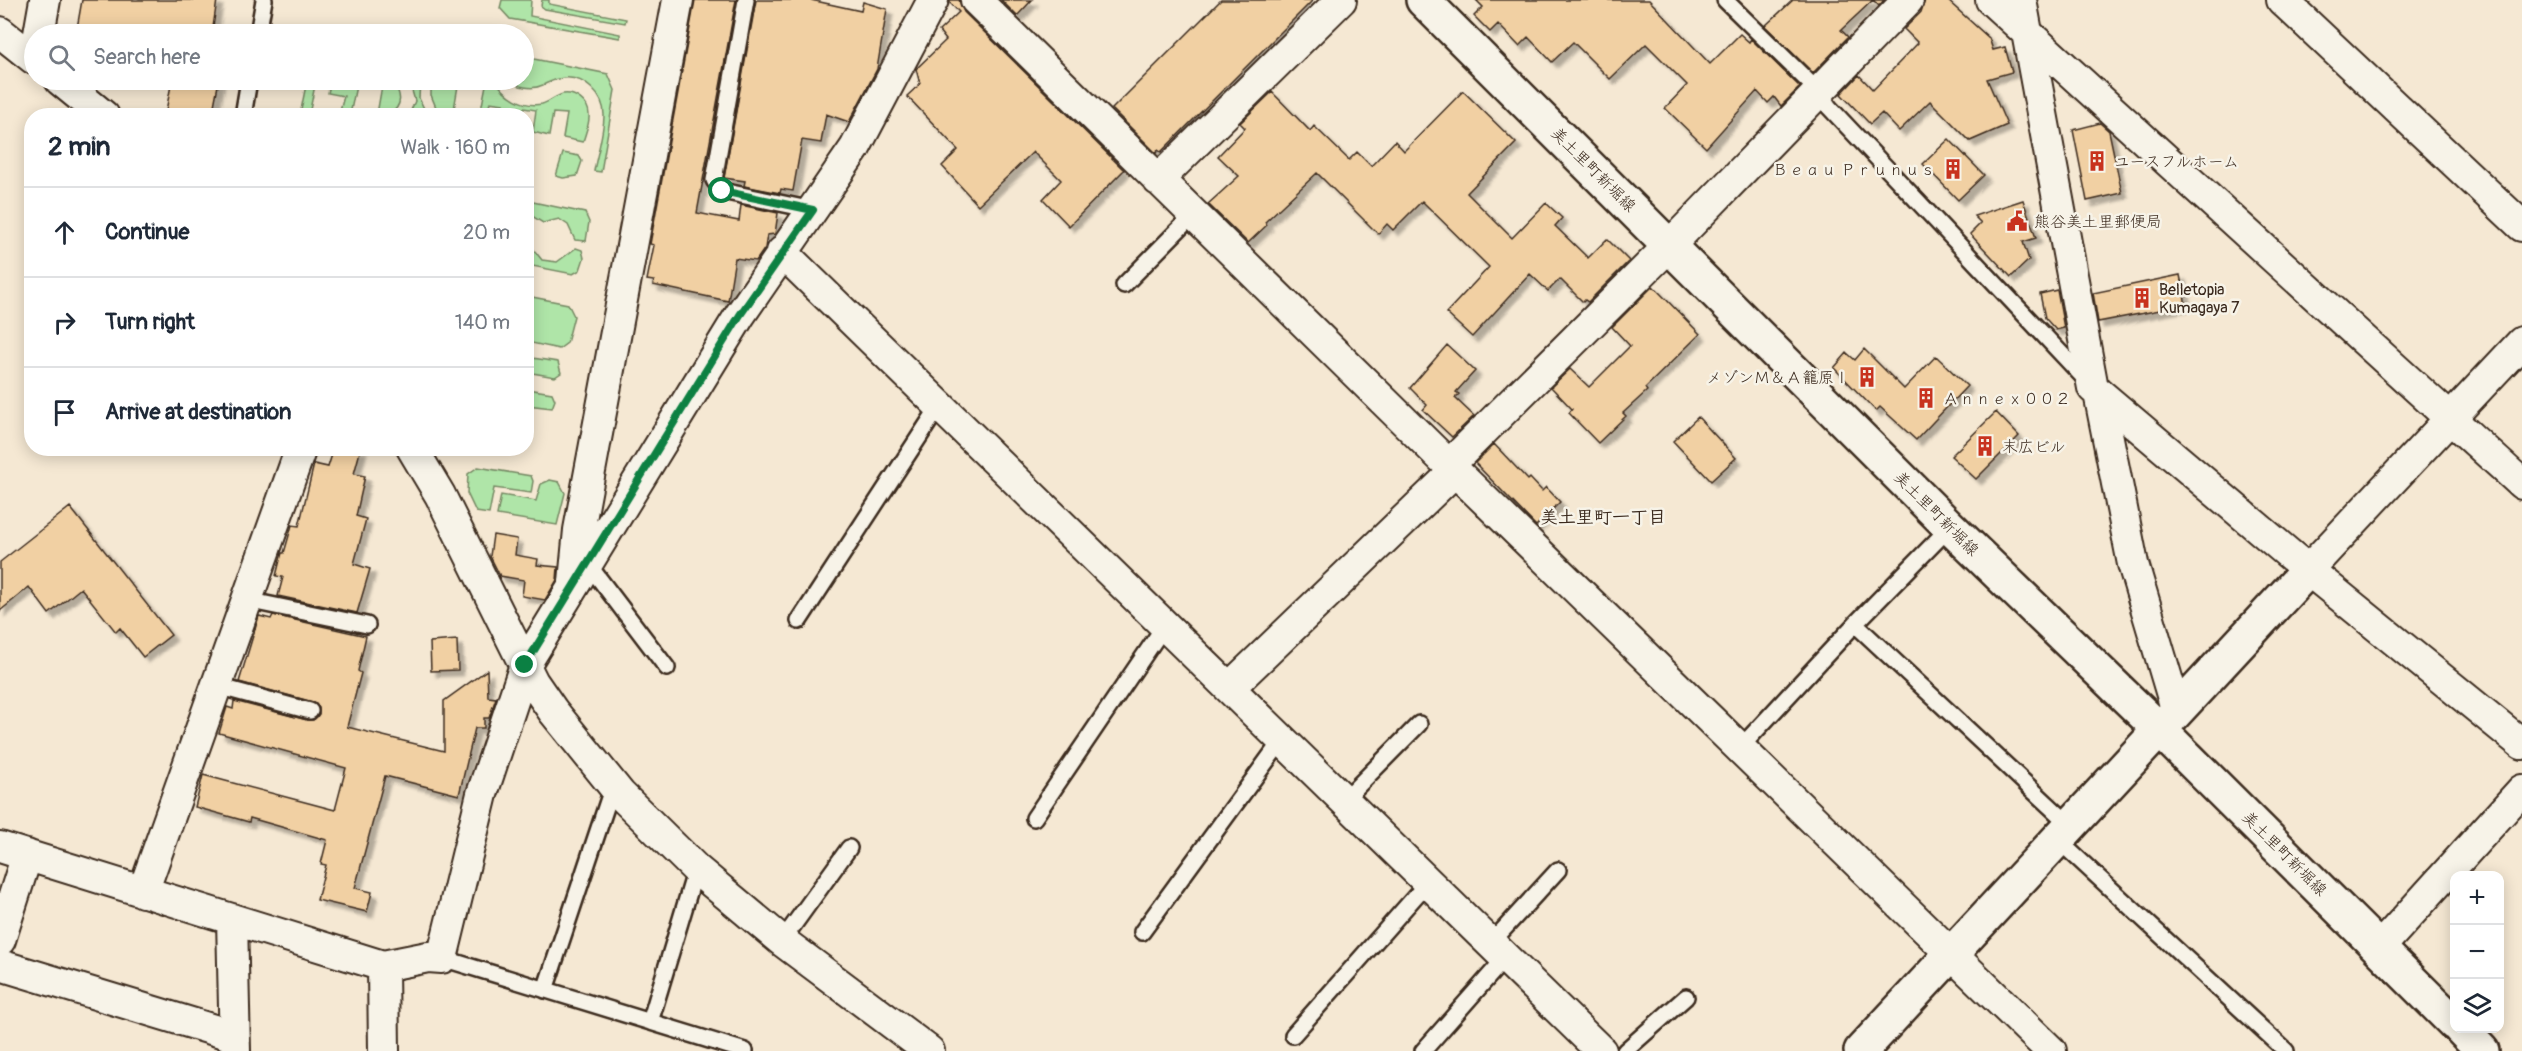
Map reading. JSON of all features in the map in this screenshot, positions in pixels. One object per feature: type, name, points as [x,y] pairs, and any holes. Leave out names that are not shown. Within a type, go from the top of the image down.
[{"type":"main road","name":"美土里町新堀線","points":[[1423,0],[1950,527],[2168,721],[2450,1019]]},
{"type":"main road","points":[[1861,1051],[2308,570]]},
{"type":"main road","points":[[2464,1033],[2482,1051]]},
{"type":"street","points":[[41,24],[45,0]]},
{"type":"street","points":[[0,940],[13,851],[382,966],[428,957],[442,958],[482,794],[525,665],[588,564],[678,0]]},
{"type":"street","points":[[573,589],[592,535],[782,252],[813,210],[874,116],[933,0]]},
{"type":"street","points":[[976,0],[1452,468],[2051,1051]]},
{"type":"street","points":[[1158,180],[1341,0]]},
{"type":"street","points":[[1229,688],[1452,468],[1908,0]]},
{"type":"street","points":[[1991,0],[2522,484]]},
{"type":"street","points":[[2021,0],[2096,390],[2168,721]]},
{"type":"street","points":[[2282,0],[2522,226]]},
{"type":"street","points":[[0,32],[24,50]]},
{"type":"street","points":[[72,90],[94,108]]},
{"type":"street","points":[[782,252],[1601,1051]]},
{"type":"street","points":[[2308,570],[2448,418],[2522,342]]},
{"type":"street","points":[[2096,390],[2308,570],[2522,744]]},
{"type":"street","points":[[143,892],[297,456]]},
{"type":"street","points":[[417,456],[440,495],[525,665],[553,711],[614,785],[696,869],[782,941],[928,1051]]},
{"type":"street","points":[[2380,947],[2522,790]]},
{"type":"street","points":[[0,965],[234,1044],[232,919]]},
{"type":"street","points":[[382,966],[384,1051]]},
{"type":"lane","points":[[260,24],[264,0]]},
{"type":"lane","points":[[746,0],[714,180],[722,191],[813,210]]},
{"type":"lane","points":[[1725,0],[1819,92],[1829,107],[2096,390]]},
{"type":"lane","points":[[244,108],[247,90]]},
{"type":"lane","points":[[1124,285],[1194,214]]},
{"type":"lane","points":[[799,621],[940,405]]},
{"type":"lane","points":[[1740,748],[1855,624],[1950,527]]},
{"type":"lane","points":[[588,564],[668,668]]},
{"type":"lane","points":[[247,600],[367,625]]},
{"type":"lane","points":[[1855,624],[2286,1051]]},
{"type":"lane","points":[[1034,818],[1165,626]]},
{"type":"lane","points":[[217,686],[310,711]]},
{"type":"lane","points":[[1344,800],[1419,724]]},
{"type":"lane","points":[[1142,932],[1282,740]]},
{"type":"lane","points":[[545,990],[614,785]]},
{"type":"lane","points":[[782,941],[849,848]]},
{"type":"lane","points":[[650,1022],[696,869]]},
{"type":"lane","points":[[1423,1051],[1558,870]]},
{"type":"lane","points":[[1293,1035],[1428,882]]},
{"type":"lane","points":[[442,958],[745,1051]]},
{"type":"lane","points":[[1625,1051],[1686,997]]},
{"type":"green space","points":[[502,0],[531,0],[530,16],[620,34],[620,38],[510,19],[500,8]]},
{"type":"green space","points":[[542,0],[549,0],[549,4],[626,19],[625,23],[545,9],[541,6]]},
{"type":"green space","points":[[534,59],[608,74],[615,90],[601,172],[594,171],[604,122],[601,100],[597,94],[579,80],[571,78],[557,79],[534,88]]},
{"type":"green space","points":[[305,90],[314,90],[310,108],[301,108]]},
{"type":"green space","points":[[329,90],[355,90],[351,108],[341,108],[344,96],[328,93]]},
{"type":"green space","points":[[381,90],[398,90],[400,99],[396,108],[378,108]]},
{"type":"green space","points":[[412,90],[419,90],[419,98],[424,108],[412,108],[415,101]]},
{"type":"green space","points":[[431,90],[457,90],[454,108],[436,108]]},
{"type":"green space","points":[[485,90],[503,90],[521,102],[535,105],[567,94],[584,102],[589,115],[588,125],[583,142],[563,138],[567,114],[553,113],[549,136],[534,132],[536,110],[534,108],[503,108],[503,104],[490,102],[489,108],[481,108]]},
{"type":"green space","points":[[563,153],[579,156],[582,161],[577,176],[563,178],[556,176]]},
{"type":"green space","points":[[534,202],[585,213],[589,222],[586,241],[575,240],[568,225],[559,219],[543,223],[534,217]]},
{"type":"green space","points":[[576,248],[582,250],[584,258],[580,270],[573,274],[534,266],[534,250],[542,260],[557,262]]},
{"type":"green space","points":[[534,297],[568,304],[574,316],[567,343],[559,349],[534,344]]},
{"type":"green space","points":[[534,358],[558,362],[561,373],[555,377],[534,373]]},
{"type":"green space","points":[[534,390],[552,393],[555,400],[552,408],[534,406]]},
{"type":"green space","points":[[478,467],[531,476],[533,481],[531,493],[494,488],[489,514],[476,512],[467,493],[468,474]]},
{"type":"green space","points":[[550,480],[559,482],[565,493],[557,525],[497,515],[501,495],[536,501],[541,484]]},
{"type":"building","points":[[82,0],[217,0],[213,24],[78,24]]},
{"type":"building","points":[[695,0],[736,0],[697,213],[739,221],[741,205],[778,213],[775,234],[767,235],[765,248],[756,261],[735,258],[728,301],[653,285],[654,281],[647,280],[654,245],[650,244]]},
{"type":"building","points":[[756,0],[811,0],[861,11],[863,2],[887,9],[877,69],[849,122],[826,114],[821,143],[802,140],[793,191],[781,189],[780,193],[744,186],[745,181],[724,178]]},
{"type":"building","points":[[950,0],[959,0],[964,12],[1124,170],[1069,226],[1043,199],[1061,180],[1033,152],[978,205],[942,166],[958,150],[907,96],[920,84],[916,69],[946,40],[939,31],[959,12]]},
{"type":"building","points":[[1001,0],[1032,0],[1017,16]]},
{"type":"building","points":[[1221,0],[1313,0],[1161,152],[1158,150],[1156,153],[1112,109]]},
{"type":"building","points":[[1476,0],[1649,0],[1710,64],[1740,34],[1749,42],[1751,39],[1800,87],[1781,106],[1774,97],[1768,103],[1757,91],[1706,148],[1665,108],[1687,85],[1646,44],[1610,79],[1573,42],[1552,62],[1528,37],[1519,46],[1498,24],[1490,32],[1474,16],[1483,7]]},
{"type":"building","points":[[1793,0],[1873,0],[1841,30],[1848,37],[1813,73],[1765,26]]},
{"type":"building","points":[[1873,0],[1884,0],[1879,6]]},
{"type":"building","points":[[1925,0],[1947,0],[1989,38],[1993,50],[2005,47],[2012,72],[1987,79],[2007,125],[1970,141],[1930,101],[1899,131],[1882,113],[1870,124],[1841,94],[1859,75],[1873,90],[1918,43],[1904,29],[1921,12]]},
{"type":"building","points":[[170,90],[217,90],[214,108],[167,108]]},
{"type":"building","points":[[1463,91],[1516,143],[1467,193],[1512,238],[1546,203],[1562,218],[1555,226],[1588,258],[1607,239],[1629,261],[1588,302],[1585,300],[1583,302],[1560,279],[1548,291],[1530,274],[1472,337],[1446,313],[1489,267],[1422,201],[1393,230],[1387,224],[1378,234],[1317,173],[1265,222],[1267,225],[1248,243],[1208,204],[1239,176],[1218,156],[1245,128],[1240,123],[1272,92],[1310,131],[1314,126],[1349,160],[1357,152],[1371,166],[1395,141],[1404,151]]},
{"type":"building","name":"ユースフルホーム","points":[[2100,123],[2109,131],[2122,193],[2087,201],[2073,130]]},
{"type":"building","name":"Ｂｅａｕ Ｐｒｕｎｕｓ","points":[[1949,139],[1984,175],[1958,200],[1923,164]]},
{"type":"building","points":[[2023,200],[2036,238],[2023,242],[2029,260],[2011,277],[1970,234],[1981,223],[1974,216]]},
{"type":"building","name":"Belletopia Kumagaya 7","points":[[2180,275],[2186,305],[2098,322],[2093,293]]},
{"type":"building","points":[[1653,286],[1700,334],[1645,388],[1647,391],[1623,413],[1626,416],[1598,443],[1569,413],[1572,409],[1551,387],[1570,369],[1589,387],[1630,346],[1612,327]]},
{"type":"building","points":[[2057,290],[2064,328],[2056,330],[2045,318],[2040,294]]},
{"type":"building","points":[[1447,345],[1475,371],[1456,392],[1459,394],[1455,398],[1474,416],[1452,437],[1423,410],[1427,405],[1410,388]]},
{"type":"building","name":"Ａｎｎｅｘ００２","points":[[1864,349],[1904,389],[1936,356],[1967,386],[1916,440],[1880,407],[1876,411],[1834,368],[1847,353],[1855,360]]},
{"type":"building","name":"末広ビル","points":[[1996,412],[2019,436],[1976,479],[1951,456]]},
{"type":"building","points":[[1698,417],[1736,458],[1711,481],[1673,441]]},
{"type":"building","points":[[1494,444],[1528,480],[1530,478],[1542,491],[1546,487],[1560,502],[1536,526],[1475,463]]},
{"type":"building","points":[[331,456],[359,456],[354,474],[365,476],[356,516],[366,519],[354,564],[370,569],[357,613],[278,596],[283,577],[276,576],[280,560],[292,525],[299,526],[314,464],[328,467]]},
{"type":"building","points":[[70,507],[171,635],[143,657],[120,628],[116,632],[81,588],[49,614],[29,587],[0,611],[0,562]]},
{"type":"building","points":[[493,535],[517,539],[515,555],[538,559],[537,565],[558,567],[557,580],[545,600],[522,596],[524,580],[500,576],[490,556]]},
{"type":"building","points":[[273,615],[366,636],[358,671],[361,673],[347,727],[444,751],[444,701],[487,670],[488,697],[496,698],[489,718],[484,718],[484,728],[475,728],[459,795],[385,776],[355,888],[372,892],[367,912],[317,900],[326,865],[321,864],[327,840],[250,818],[249,822],[195,807],[203,775],[335,810],[346,768],[219,733],[227,707],[233,709],[234,701],[307,720],[313,720],[319,714],[319,708],[313,702],[239,682],[259,616],[271,619]]},
{"type":"building","points":[[457,640],[458,670],[431,671],[430,642]]},
{"type":"place","name":"ユースフルホーム","points":[[2097,161]]},
{"type":"place","name":"Ｂｅａｕ Ｐｒｕｎｕｓ","points":[[1953,169]]},
{"type":"place","name":"熊谷美土里郵便局","points":[[2017,221]]},
{"type":"place","name":"Belletopia Kumagaya 7","points":[[2142,298]]},
{"type":"place","name":"メゾンＭ＆Ａ籠原Ｉ","points":[[1867,377]]},
{"type":"place","name":"Ａｎｎｅｘ００２","points":[[1926,398]]},
{"type":"place","name":"末広ビル","points":[[1985,446]]},
{"type":"district","name":"美土里町一丁目","points":[[1603,517]]},
{"type":"route","points":[[525,665],[624,508],[740,315],[813,210],[722,191]]}]
